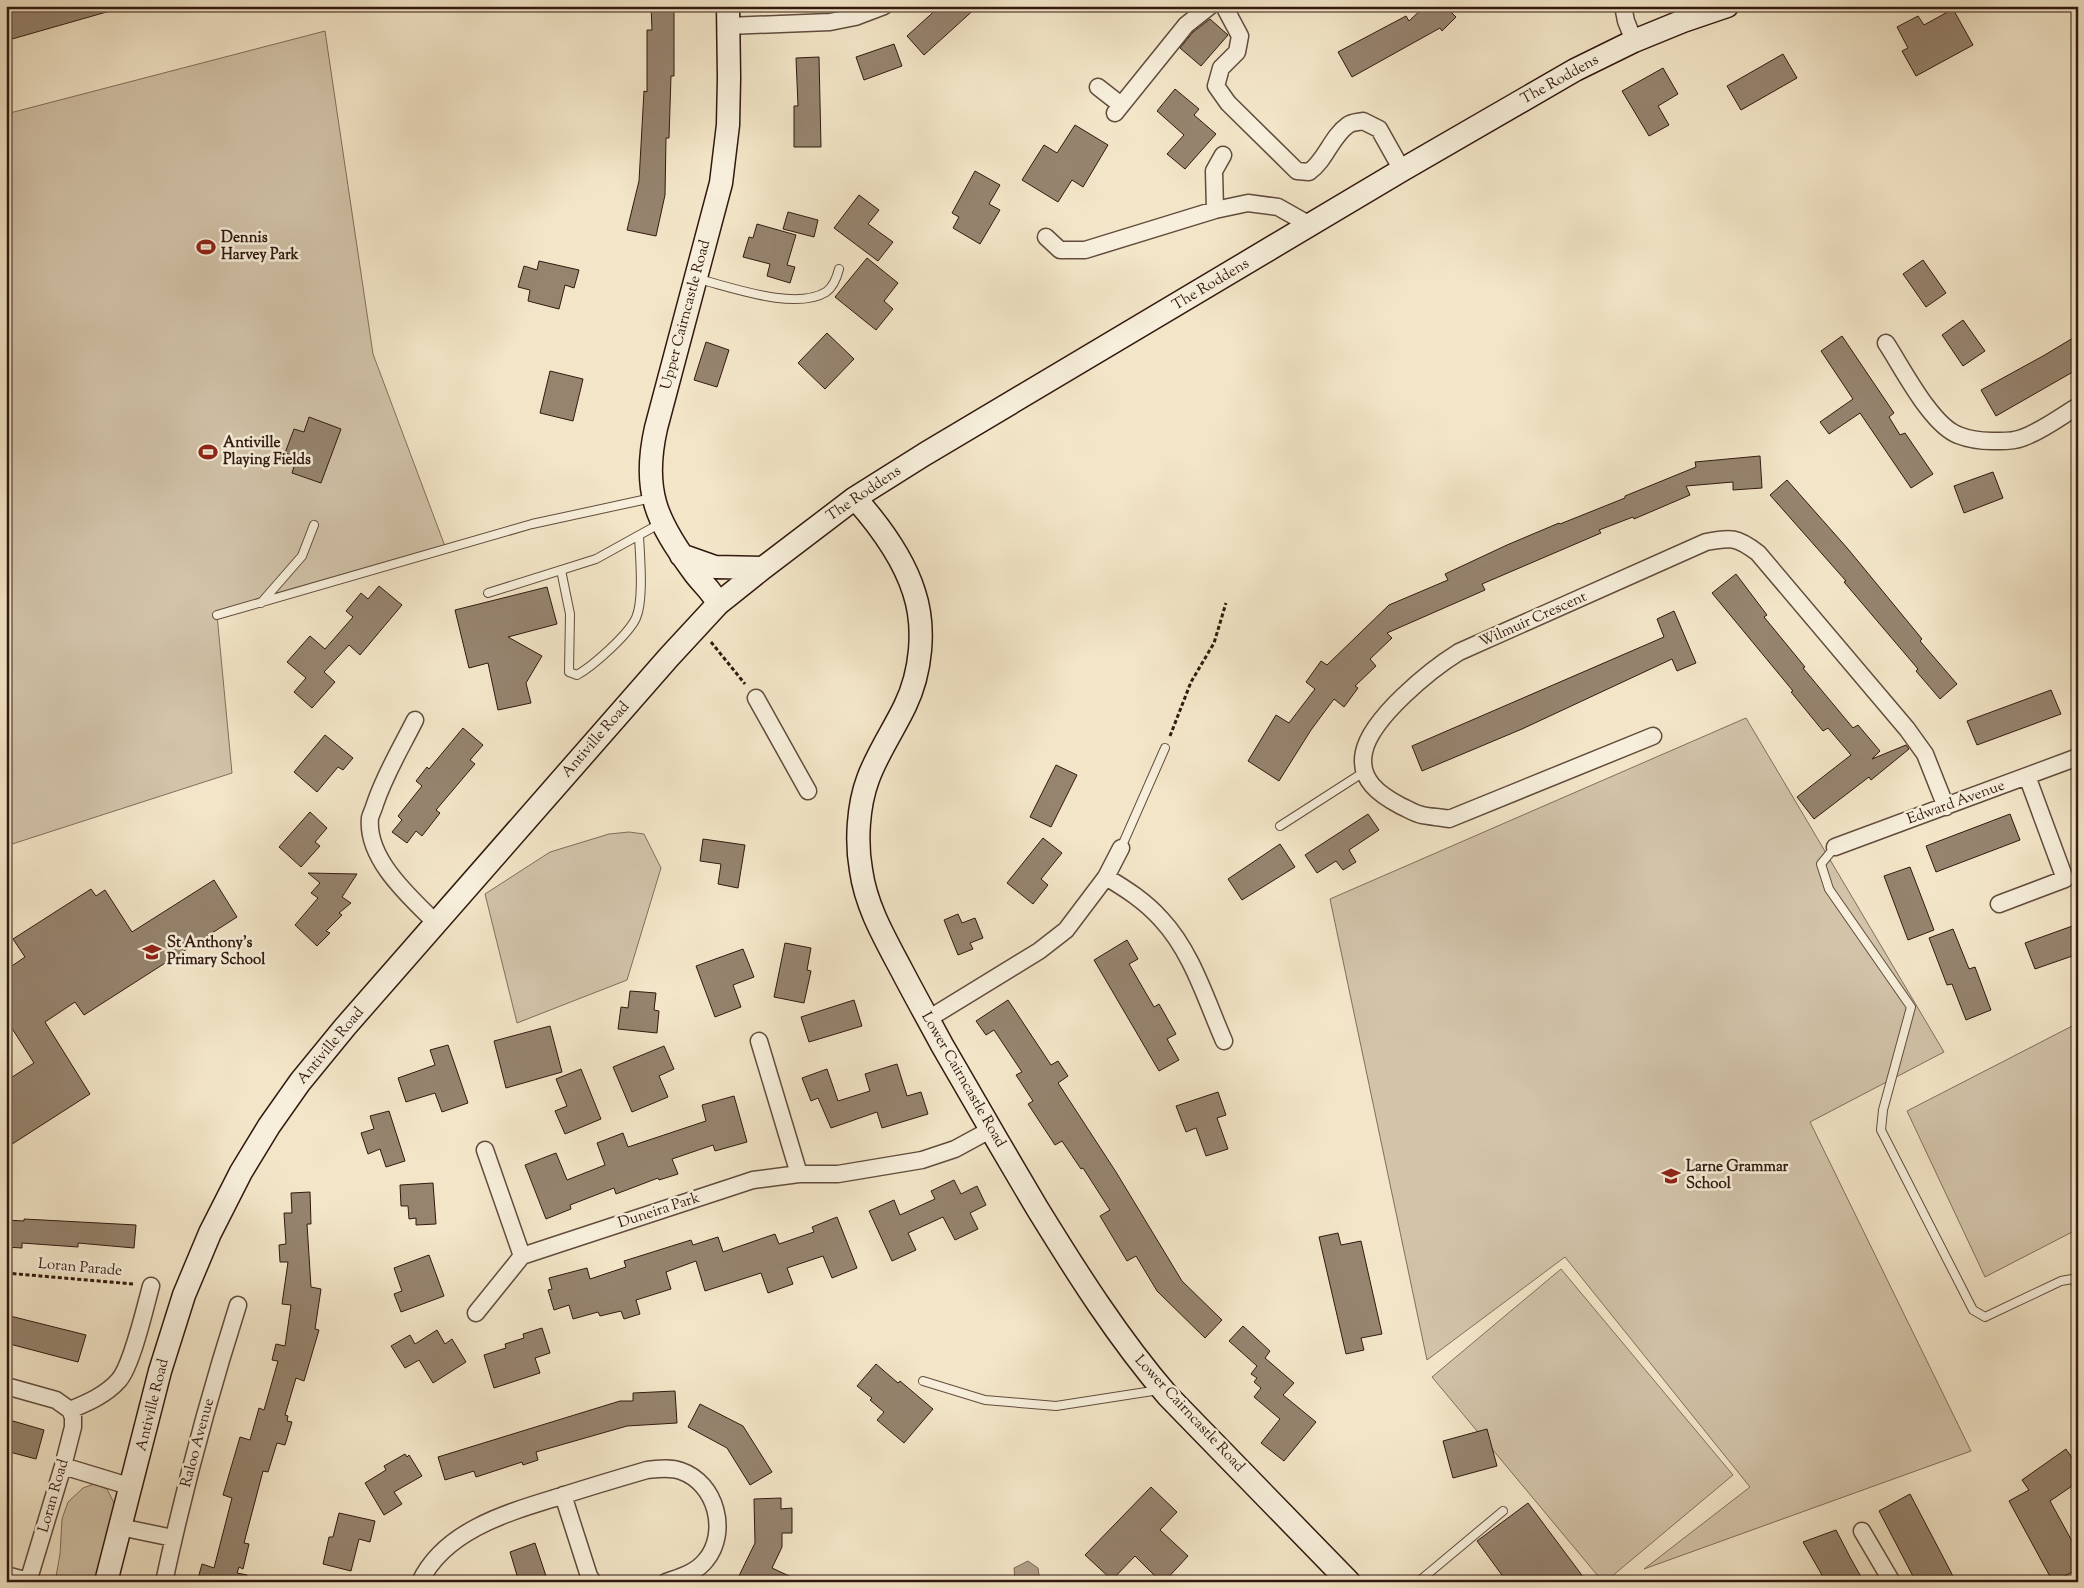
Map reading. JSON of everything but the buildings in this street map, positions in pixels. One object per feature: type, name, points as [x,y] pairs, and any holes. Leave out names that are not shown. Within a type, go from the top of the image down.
[{"type":"street","points":[[728,16],[830,22],[855,17],[884,6]]},
{"type":"street","points":[[1098,87],[1118,109],[1186,25],[1210,6]]},
{"type":"street","points":[[1224,6],[1240,36],[1237,52],[1221,68],[1216,86],[1228,103],[1297,170],[1309,172],[1318,165],[1337,137],[1349,124],[1363,121],[1378,129],[1402,170]]},
{"type":"street","points":[[1623,6],[1626,22],[1634,41]]},
{"type":"street","name":"The Roddens","points":[[718,604],[854,498],[1402,170],[1575,70],[1634,41],[1727,6]]},
{"type":"street","name":"Upper Cairncastle Road","points":[[718,604],[713,593],[695,574],[681,555],[662,523],[652,498],[649,466],[652,447],[721,183],[728,125],[728,16]]},
{"type":"street","points":[[1215,210],[1214,170],[1223,155]]},
{"type":"street","points":[[1046,237],[1060,250],[1085,250],[1215,210],[1248,202],[1278,207],[1310,225]]},
{"type":"street","points":[[1886,343],[1926,406],[1941,424],[1957,435],[1982,441],[2008,441],[2021,438],[2042,428],[2078,406]]},
{"type":"street","name":"Lower Cairncastle Road","points":[[854,498],[883,531],[903,567],[915,592],[920,623],[920,654],[914,681],[906,704],[868,778],[862,799],[859,840],[861,870],[877,925],[990,1130],[1091,1293],[1132,1352],[1163,1390],[1349,1582]]},
{"type":"street","name":"Wilmuir Crescent","points":[[1364,772],[1363,752],[1372,732],[1404,695],[1438,665],[1460,652],[1706,542],[1728,538],[1743,541],[1758,553],[1907,729],[1925,754],[1946,807]]},
{"type":"street","points":[[681,555],[715,567],[763,568]]},
{"type":"street","name":"Antiville Road","points":[[106,1582],[132,1487],[160,1371],[184,1295],[210,1233],[241,1172],[269,1126],[300,1082],[436,923],[718,604]]},
{"type":"street","points":[[756,698],[808,791]]},
{"type":"street","points":[[415,720],[382,782],[370,818],[373,843],[386,868],[409,896],[436,923]]},
{"type":"street","points":[[1364,772],[1370,784],[1382,796],[1420,815],[1449,818],[1653,736]]},
{"type":"street","name":"Edward Avenue","points":[[1835,848],[2078,757]]},
{"type":"street","points":[[1999,904],[2065,879],[2027,776]]},
{"type":"street","points":[[928,1019],[1053,942],[1072,924],[1106,877],[1121,848]]},
{"type":"street","points":[[1106,877],[1143,902],[1162,920],[1174,936],[1194,969],[1224,1041]]},
{"type":"street","points":[[759,1041],[798,1174]]},
{"type":"street","name":"Duneira Park","points":[[522,1256],[740,1184],[798,1174],[838,1174],[922,1160],[955,1149],[990,1130]]},
{"type":"street","points":[[476,1313],[522,1256],[484,1150]]},
{"type":"street","points":[[6,1386],[52,1399],[70,1410],[99,1397],[110,1389],[122,1376],[151,1286]]},
{"type":"street","name":"Raloo Avenue","points":[[164,1582],[173,1538],[222,1354],[238,1305]]},
{"type":"street","name":"Loran Road","points":[[28,1582],[73,1427],[73,1418],[70,1410]]},
{"type":"street","points":[[63,1466],[132,1487]]},
{"type":"street","points":[[420,1582],[425,1571],[451,1544],[482,1523],[563,1495],[647,1470],[671,1469],[682,1471],[696,1479],[713,1501],[718,1523],[717,1542],[706,1561],[690,1574],[666,1582]]},
{"type":"street","points":[[563,1495],[589,1576],[593,1582]]},
{"type":"street","points":[[120,1527],[173,1538]]},
{"type":"street","points":[[1862,1531],[1892,1582]]},
{"type":"street","points":[[6,1575],[28,1582]]},
{"type":"lane","points":[[696,279],[769,297],[810,298],[827,291],[836,279],[840,269]]},
{"type":"lane","points":[[217,615],[532,524],[652,498]]},
{"type":"lane","points":[[488,593],[596,559],[662,523]]},
{"type":"lane","points":[[261,603],[302,556],[314,525]]},
{"type":"lane","points":[[561,570],[570,614],[569,672],[577,675],[589,668],[622,636],[636,618],[641,584],[639,536]]},
{"type":"lane","points":[[1121,848],[1165,748]]},
{"type":"lane","points":[[1280,826],[1364,772]]},
{"type":"lane","points":[[1835,848],[1821,864],[1829,889],[1911,1007],[1882,1110],[1881,1130],[1972,1310],[1985,1317],[2061,1281],[2072,1279],[2078,1285]]},
{"type":"lane","points":[[924,1381],[985,1400],[1056,1406],[1163,1390]]},
{"type":"lane","points":[[1418,1582],[1503,1511]]},
{"type":"path","points":[[1165,748],[1192,682],[1214,643],[1226,603]]},
{"type":"path","points":[[698,625],[756,698]]},
{"type":"path","name":"Loran Parade","points":[[6,1273],[151,1286]]},
{"type":"shaded area","name":"Antiville Playing Fields","points":[[325,31],[373,354],[446,549],[217,615],[232,773],[6,846],[6,114]]},
{"type":"shaded area","points":[[1746,718],[1944,1052],[1810,1122],[1971,1451],[1644,1569],[1750,1487],[1565,1257],[1427,1360],[1330,899]]},
{"type":"shaded area","points":[[629,832],[644,834],[661,868],[627,980],[517,1023],[485,894],[550,852],[609,834]]},
{"type":"shaded area","points":[[2078,1023],[2078,1229],[1985,1277],[1907,1111]]},
{"type":"shaded area","points":[[1561,1269],[1733,1475],[1605,1582],[1603,1582],[1432,1377]]},
{"type":"shaded area","points":[[94,1484],[107,1489],[115,1505],[95,1582],[55,1582],[60,1554],[62,1519],[68,1502],[83,1488]]},
{"type":"shaded area","points":[[1028,1561],[1038,1568],[1040,1581],[1015,1582],[1014,1568]]},
{"type":"place","name":"Dennis Harvey Park","points":[[206,247]]},
{"type":"place","name":"Antiville Playing Fields","points":[[208,452]]},
{"type":"place","name":"St Anthony's Primary School","points":[[152,952]]},
{"type":"place","name":"Larne Grammar School","points":[[1671,1176]]}]
